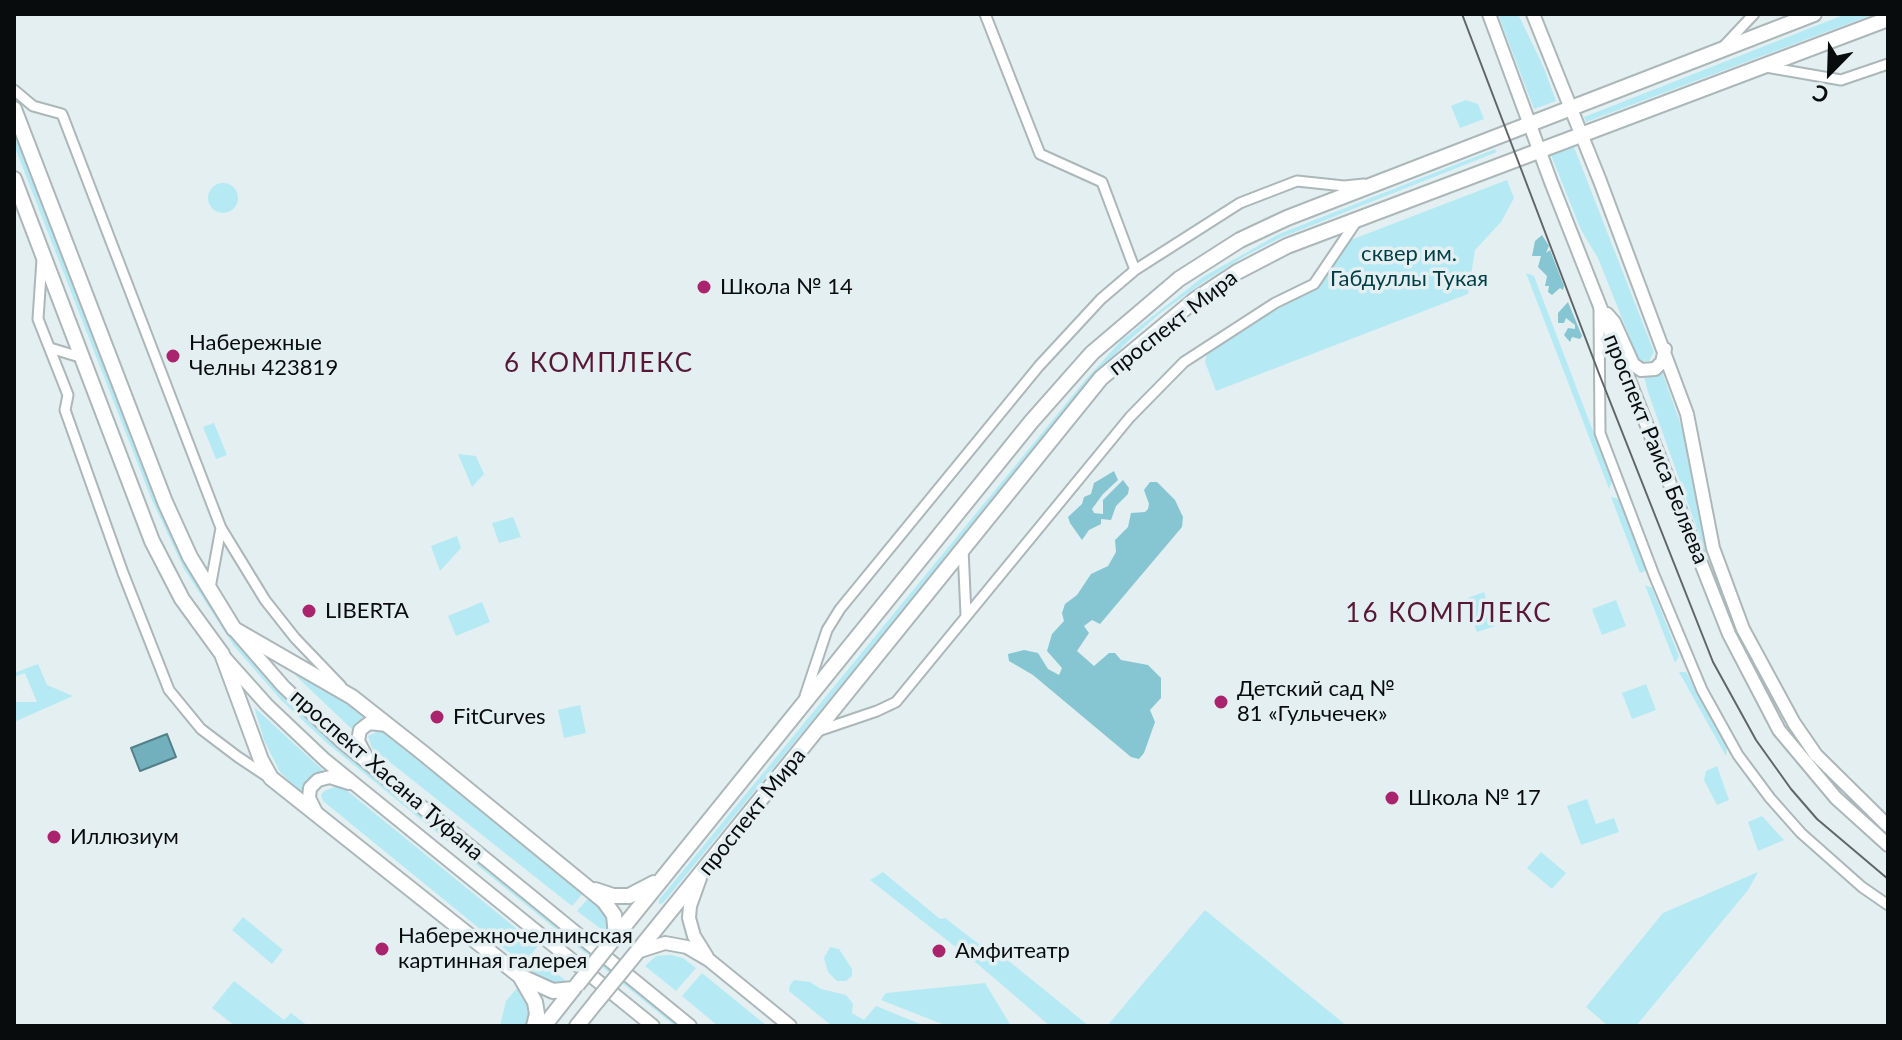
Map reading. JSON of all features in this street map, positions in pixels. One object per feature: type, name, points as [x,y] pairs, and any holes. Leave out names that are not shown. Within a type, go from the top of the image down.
[{"type":"main road","name":"проспект Мира","points":[[544,1026],[1031,422],[1092,353],[1179,279],[1240,240],[1287,218],[1814,14]]},
{"type":"main road","name":"проспект Мира","points":[[577,1026],[1101,378],[1196,299],[1237,272],[1287,246],[1888,19]]},
{"type":"main road","name":"проспект Хасана Туфана","points":[[14,109],[165,502],[190,557],[234,629]]},
{"type":"main road","name":"проспект Хасана Туфана","points":[[14,179],[152,541],[182,599],[222,654]]},
{"type":"main road","points":[[234,629],[352,697],[387,725],[590,889],[614,915],[616,936]]},
{"type":"main road","points":[[222,654],[261,760],[271,778],[520,976],[553,991],[575,987]]},
{"type":"main road","points":[[590,889],[613,896],[629,896],[664,876]]},
{"type":"main road","points":[[520,976],[535,1002],[537,1014],[534,1026]]},
{"type":"street","points":[[985,14],[1040,154],[1102,182],[1135,270]]},
{"type":"street","name":"проспект Раиса Беляева","points":[[1489,14],[1599,306],[1729,634],[1779,730],[1836,798],[1888,845]]},
{"type":"street","name":"проспект Раиса Беляева","points":[[1533,14],[1665,349],[1687,414],[1713,548],[1743,629],[1794,723],[1816,755],[1888,826]]},
{"type":"street","points":[[1721,50],[1754,14]]},
{"type":"street","points":[[1763,67],[1841,80],[1888,64]]},
{"type":"street","points":[[14,90],[33,106],[62,114],[221,528],[265,600],[295,638],[352,697]]},
{"type":"street","points":[[792,720],[807,693],[827,630],[840,609],[1039,366],[1101,299],[1135,270],[1240,203],[1284,184],[1297,181],[1344,186],[1375,183]]},
{"type":"street","points":[[818,731],[896,702],[1130,417],[1184,362],[1275,303],[1314,284],[1356,222]]},
{"type":"street","points":[[43,253],[38,319],[68,395],[65,410],[169,690],[201,729],[271,778]]},
{"type":"street","points":[[1599,306],[1614,322],[1633,364],[1641,370],[1648,372],[1655,369],[1662,362],[1665,349]]},
{"type":"street","points":[[1599,306],[1600,433],[1702,690],[1738,755],[1770,798],[1801,833],[1862,887],[1888,905]]},
{"type":"street","points":[[50,348],[83,358]]},
{"type":"street","points":[[210,590],[221,528]]},
{"type":"street","points":[[963,549],[966,615]]},
{"type":"street","name":"проспект Хасана Туфана","points":[[234,629],[283,686],[372,767],[690,1026]]},
{"type":"street","name":"проспект Хасана Туфана","points":[[222,654],[267,705],[357,786],[653,1026]]},
{"type":"street","points":[[372,767],[358,741],[360,730],[369,723],[387,725]]},
{"type":"street","points":[[317,815],[309,798],[310,788],[318,780],[330,777],[357,786]]},
{"type":"street","points":[[703,871],[690,906],[689,918],[694,936],[709,960]]},
{"type":"street","points":[[637,952],[652,945],[687,947],[709,960],[790,1026]]},
{"type":"green space","points":[[1498,14],[1518,14],[1556,101],[1534,109]]},
{"type":"green space","points":[[1846,14],[1874,14],[1586,122],[1584,117]]},
{"type":"green space","points":[[1466,100],[1478,104],[1484,119],[1460,128],[1451,106]]},
{"type":"green space","points":[[14,130],[157,497],[207,600],[238,643],[284,697],[331,741],[681,1026],[675,1026],[328,744],[281,700],[234,646],[184,569],[151,498],[14,145]]},
{"type":"green space","points":[[1574,147],[1654,352],[1649,361],[1642,361],[1637,356],[1598,258],[1581,230],[1551,155]]},
{"type":"green space","points":[[1495,149],[1497,152],[1280,238],[1245,256],[1159,314],[1125,344],[1090,381],[663,903],[659,904],[659,900],[1087,378],[1122,340],[1203,277],[1279,234]]},
{"type":"green space","name":"сквер им. Габдуллы Тукая","points":[[1507,180],[1514,198],[1501,222],[1475,250],[1468,294],[1216,391],[1205,362],[1208,349],[1315,288],[1348,241]]},
{"type":"green space","points":[[223,183],[229,184],[237,192],[237,204],[229,212],[223,213],[217,212],[209,204],[208,198],[209,192],[217,184]]},
{"type":"green space","points":[[1526,273],[1534,276],[1612,481],[1609,489]]},
{"type":"green space","points":[[1661,369],[1686,439],[1708,550],[1705,551],[1644,376],[1652,376]]},
{"type":"green space","points":[[214,423],[227,455],[216,459],[203,427]]},
{"type":"green space","points":[[458,454],[476,456],[484,474],[472,487]]},
{"type":"green space","points":[[1611,497],[1619,499],[1646,571],[1640,573]]},
{"type":"green space","points":[[513,517],[521,537],[499,543],[492,523]]},
{"type":"green space","points":[[457,536],[461,548],[440,571],[431,546]]},
{"type":"green space","points":[[1645,585],[1652,588],[1679,656],[1675,663]]},
{"type":"green space","points":[[1484,592],[1495,626],[1477,632],[1465,599]]},
{"type":"green space","points":[[1616,600],[1626,626],[1602,635],[1592,609]]},
{"type":"green space","points":[[482,602],[490,622],[456,636],[448,616]]},
{"type":"green space","points":[[38,664],[47,685],[73,696],[14,722],[14,698],[16,702],[37,702],[25,673],[14,677],[14,673]]},
{"type":"green space","points":[[1679,672],[1686,672],[1727,747],[1726,756]]},
{"type":"green space","points":[[295,675],[349,698],[375,717],[356,733]]},
{"type":"green space","points":[[1646,684],[1656,710],[1632,719],[1622,693]]},
{"type":"green space","points":[[580,705],[586,733],[564,738],[558,710]]},
{"type":"green space","points":[[254,707],[326,773],[305,796],[280,772],[264,740]]},
{"type":"green space","points":[[381,730],[389,731],[585,891],[572,906],[372,748],[368,736]]},
{"type":"green space","points":[[1717,766],[1729,800],[1717,805],[1704,780],[1706,771]]},
{"type":"green space","points":[[337,786],[345,789],[538,946],[523,964],[323,801],[321,795],[324,791]]},
{"type":"green space","points":[[1587,799],[1596,824],[1614,818],[1619,832],[1581,845],[1567,806]]},
{"type":"green space","points":[[1762,816],[1784,840],[1758,851],[1748,822]]},
{"type":"green space","points":[[1541,852],[1566,873],[1552,889],[1527,868]]},
{"type":"green space","points":[[883,872],[940,919],[945,918],[980,945],[989,945],[1089,1026],[1050,1026],[980,966],[870,880]]},
{"type":"green space","points":[[1758,872],[1748,890],[1636,1026],[1608,1026],[1586,1007],[1663,913]]},
{"type":"green space","points":[[591,895],[607,909],[609,928],[605,932],[577,911]]},
{"type":"green space","points":[[1205,910],[1347,1026],[1107,1026]]},
{"type":"green space","points":[[243,917],[283,950],[272,964],[232,930]]},
{"type":"green space","points":[[830,947],[839,949],[852,969],[852,976],[846,981],[837,981],[828,972],[824,958]]},
{"type":"green space","points":[[656,956],[683,958],[696,968],[676,991],[645,966]]},
{"type":"green space","points":[[537,958],[565,980],[562,983],[548,983],[529,969]]},
{"type":"green space","points":[[702,973],[767,1026],[718,1026],[682,996]]},
{"type":"green space","points":[[794,980],[810,982],[821,989],[846,995],[853,1004],[852,1013],[864,1020],[876,1006],[925,1026],[832,1026],[789,991]]},
{"type":"green space","points":[[234,981],[284,1020],[291,1013],[308,1026],[235,1026],[212,1008]]},
{"type":"green space","points":[[985,983],[1011,1026],[947,1026],[881,1000],[886,993]]},
{"type":"green space","points":[[517,988],[531,1003],[526,1026],[500,1026],[506,1001]]},
{"type":"shaded area","points":[[1542,235],[1549,246],[1546,253],[1550,250],[1564,286],[1563,290],[1560,288],[1552,295],[1548,292],[1549,286],[1545,286],[1547,276],[1538,267],[1541,256],[1532,256],[1535,241]]},
{"type":"shaded area","points":[[1568,302],[1582,336],[1580,339],[1572,337],[1570,342],[1564,335],[1568,328],[1575,329],[1575,325],[1566,318],[1564,323],[1558,323],[1558,313]]},
{"type":"shaded area","points":[[1114,471],[1118,480],[1092,509],[1094,513],[1103,514],[1103,500],[1123,480],[1129,488],[1128,494],[1116,506],[1111,520],[1101,519],[1101,524],[1089,530],[1082,540],[1068,517],[1082,504],[1084,497],[1091,494],[1094,483]]},
{"type":"shaded area","points":[[1150,482],[1157,482],[1175,500],[1183,517],[1182,527],[1100,624],[1092,620],[1084,626],[1089,633],[1077,651],[1094,666],[1109,653],[1115,653],[1121,660],[1148,665],[1161,678],[1161,698],[1150,710],[1155,722],[1139,759],[1131,757],[1033,675],[1009,661],[1008,654],[1024,650],[1038,653],[1048,669],[1059,675],[1062,668],[1047,651],[1052,634],[1064,621],[1062,613],[1065,604],[1077,595],[1091,574],[1108,566],[1116,552],[1115,540],[1128,527],[1131,513],[1148,509],[1144,490]]},
{"type":"shaded area","points":[[167,734],[176,757],[140,771],[131,748]]},
{"type":"tram line","points":[[1462,14],[1713,662],[1756,740],[1791,789],[1817,819],[1888,879]]},
{"type":"place","name":"Школа № 14","points":[[704,287]]},
{"type":"place","name":"Набережные Челны 423819","points":[[173,356]]},
{"type":"place","name":"LIBERTA","points":[[309,611]]},
{"type":"place","name":"Детский сад № 81 «Гульчечек»","points":[[1221,702]]},
{"type":"place","name":"FitCurves","points":[[437,717]]},
{"type":"place","name":"Школа № 17","points":[[1392,798]]},
{"type":"place","name":"Иллюзиум","points":[[54,837]]},
{"type":"place","name":"Набережночелнинская картинная галерея","points":[[382,949]]},
{"type":"place","name":"Амфитеатр","points":[[939,951]]},
{"type":"district","name":"6 КОМПЛЕКС","points":[[599,364]]},
{"type":"district","name":"16 КОМПЛЕКС","points":[[1449,614]]}]
